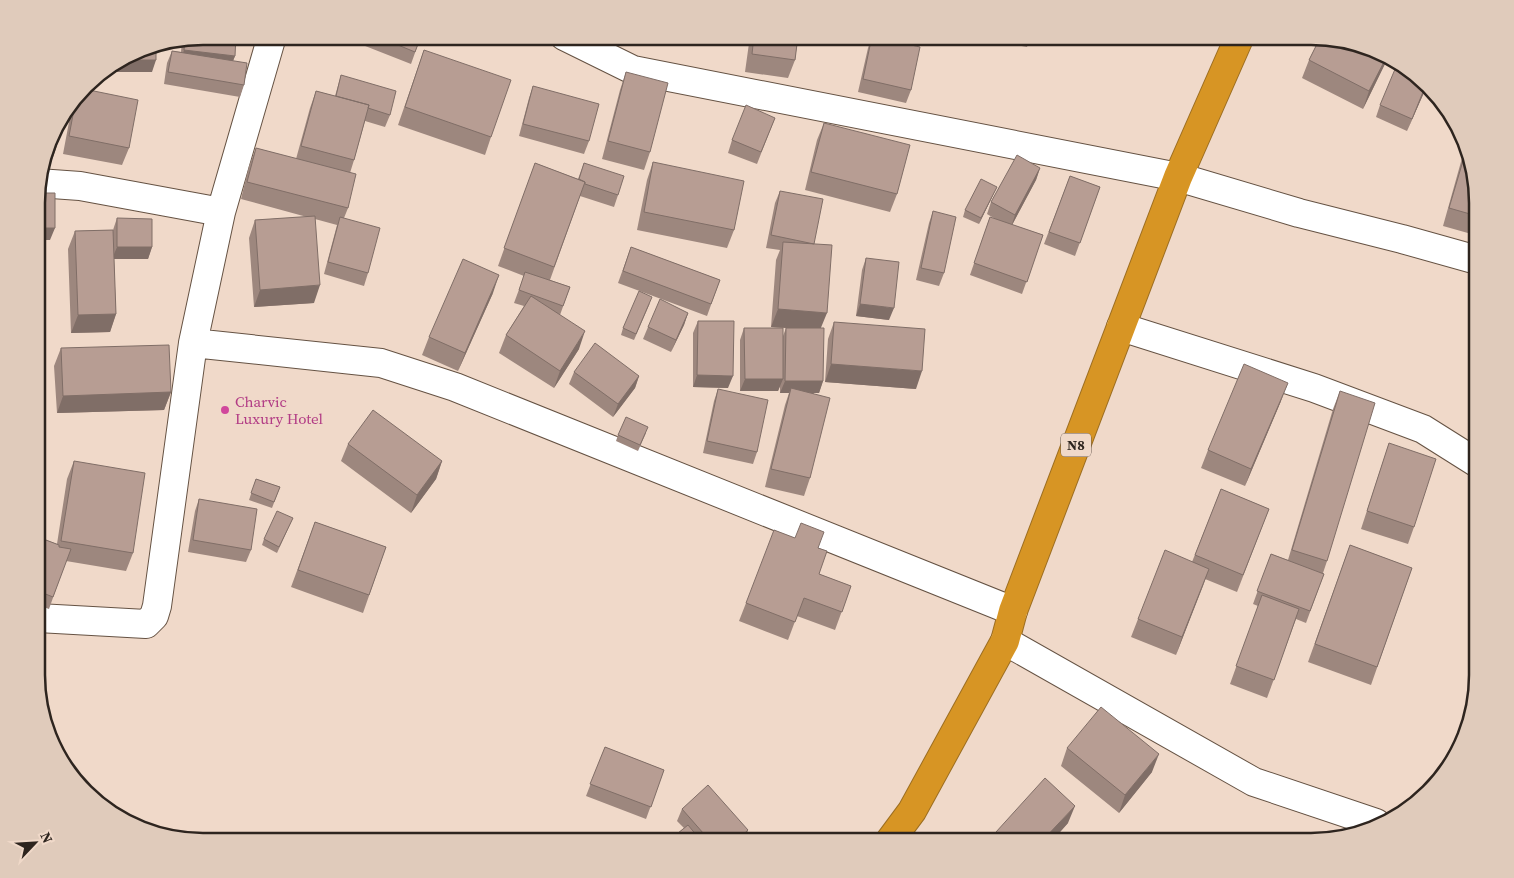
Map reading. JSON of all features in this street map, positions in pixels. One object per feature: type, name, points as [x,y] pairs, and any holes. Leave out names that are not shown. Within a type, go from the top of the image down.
[{"type":"highway","name":"N8","points":[[896,833],[912,811],[1005,641],[1013,611],[1178,178],[1236,45]]},
{"type":"street","points":[[45,618],[146,624],[154,616],[157,606],[194,343],[221,212],[269,45]]},
{"type":"street","points":[[582,45],[633,70],[1178,178],[1299,213],[1469,258]]},
{"type":"street","points":[[46,184],[80,186],[221,212]]},
{"type":"street","points":[[1121,328],[1314,388],[1423,429],[1469,457]]},
{"type":"street","points":[[194,343],[381,363],[455,387],[1013,611]]},
{"type":"street","points":[[1005,641],[1254,782],[1371,821]]},
{"type":"building","points":[[236,45],[235,56],[184,50],[184,46]]},
{"type":"building","points":[[398,45],[418,45],[415,52]]},
{"type":"building","points":[[753,45],[797,45],[795,60],[752,54]]},
{"type":"building","points":[[870,45],[911,45],[920,47],[911,90],[863,79]]},
{"type":"building","points":[[1316,45],[1352,50],[1384,63],[1369,91],[1309,60]]},
{"type":"building","points":[[424,50],[511,80],[491,137],[405,107]]},
{"type":"building","points":[[172,51],[247,63],[244,85],[168,72]]},
{"type":"building","points":[[156,52],[156,60],[135,60]]},
{"type":"building","points":[[1395,69],[1423,91],[1412,119],[1380,105]]},
{"type":"building","points":[[626,72],[668,83],[650,152],[608,141]]},
{"type":"building","points":[[341,75],[396,91],[390,115],[368,108],[369,105],[336,96]]},
{"type":"building","points":[[533,86],[599,104],[589,141],[523,124]]},
{"type":"building","points":[[92,91],[138,100],[129,148],[69,136],[73,114]]},
{"type":"building","points":[[316,91],[369,105],[354,160],[301,146]]},
{"type":"building","points":[[746,105],[775,118],[761,152],[732,140]]},
{"type":"building","points":[[824,123],[910,145],[897,194],[811,172]]},
{"type":"building","points":[[256,148],[356,174],[348,208],[247,182]]},
{"type":"building","points":[[1017,155],[1040,168],[1015,215],[991,202]]},
{"type":"building","points":[[1463,160],[1469,192],[1469,214],[1449,208]]},
{"type":"building","points":[[653,162],[744,181],[734,230],[644,212]]},
{"type":"building","points":[[535,163],[585,182],[554,267],[504,248]]},
{"type":"building","points":[[584,163],[624,176],[618,195],[585,184],[585,182],[579,179]]},
{"type":"building","points":[[1070,176],[1100,187],[1080,243],[1049,232]]},
{"type":"building","points":[[981,179],[997,187],[981,218],[965,210]]},
{"type":"building","points":[[780,191],[823,199],[814,244],[771,235]]},
{"type":"building","points":[[45,193],[55,193],[55,228],[45,228]]},
{"type":"building","points":[[933,211],[956,217],[944,273],[921,268]]},
{"type":"building","points":[[315,216],[320,285],[260,290],[255,220]]},
{"type":"building","points":[[340,217],[380,228],[368,273],[328,262]]},
{"type":"building","points":[[990,217],[1043,235],[1027,282],[974,263]]},
{"type":"building","points":[[117,218],[152,219],[152,247],[117,247]]},
{"type":"building","points":[[113,230],[116,314],[78,315],[75,231]]},
{"type":"building","points":[[783,242],[832,245],[827,313],[778,309]]},
{"type":"building","points":[[631,247],[720,280],[711,304],[623,271]]},
{"type":"building","points":[[866,258],[899,262],[894,308],[860,304]]},
{"type":"building","points":[[463,259],[499,275],[465,353],[429,337]]},
{"type":"building","points":[[525,272],[570,287],[563,306],[519,290]]},
{"type":"building","points":[[639,291],[652,297],[636,334],[623,328]]},
{"type":"building","points":[[531,296],[585,331],[560,371],[506,335]]},
{"type":"building","points":[[660,299],[688,313],[676,340],[648,327]]},
{"type":"building","points":[[698,321],[734,321],[733,376],[697,375]]},
{"type":"building","points":[[834,322],[925,329],[922,371],[831,364]]},
{"type":"building","points":[[744,328],[783,328],[783,379],[745,379]]},
{"type":"building","points":[[786,328],[824,328],[823,381],[785,381]]},
{"type":"building","points":[[595,343],[639,376],[618,404],[574,372]]},
{"type":"building","points":[[169,345],[171,392],[63,396],[61,348]]},
{"type":"building","points":[[1244,364],[1288,383],[1251,469],[1208,450]]},
{"type":"building","points":[[791,388],[830,398],[810,478],[771,469]]},
{"type":"building","points":[[718,389],[768,400],[757,452],[707,441]]},
{"type":"building","points":[[1340,391],[1375,403],[1327,561],[1292,550]]},
{"type":"building","points":[[373,410],[442,461],[417,495],[348,444]]},
{"type":"building","points":[[626,417],[648,427],[640,445],[618,435]]},
{"type":"building","points":[[1389,443],[1436,459],[1414,527],[1367,511]]},
{"type":"building","points":[[74,461],[145,473],[133,553],[61,541]]},
{"type":"building","points":[[256,479],[280,487],[274,502],[251,493]]},
{"type":"building","points":[[1221,489],[1269,509],[1243,575],[1195,555]]},
{"type":"building","points":[[199,499],[257,509],[251,550],[193,540]]},
{"type":"building","points":[[277,511],[293,518],[279,547],[264,539]]},
{"type":"building","points":[[315,522],[386,547],[369,595],[298,570]]},
{"type":"building","points":[[801,523],[824,532],[818,548],[827,551],[819,574],[851,586],[842,612],[804,598],[795,622],[746,603],[774,530],[795,538]]},
{"type":"building","points":[[45,540],[59,545],[59,547],[71,549],[53,597],[45,594]]},
{"type":"building","points":[[1350,545],[1412,568],[1377,667],[1315,644]]},
{"type":"building","points":[[1165,550],[1209,569],[1182,637],[1138,619]]},
{"type":"building","points":[[1271,554],[1324,574],[1310,611],[1257,591]]},
{"type":"building","points":[[1262,595],[1299,609],[1274,680],[1236,666]]},
{"type":"building","points":[[1101,707],[1159,754],[1125,795],[1067,748]]},
{"type":"building","points":[[605,747],[664,770],[651,807],[590,784]]},
{"type":"building","points":[[1045,778],[1075,806],[1050,833],[996,832]]},
{"type":"building","points":[[708,785],[748,830],[745,833],[703,833],[682,809]]},
{"type":"building","points":[[688,825],[695,833],[678,833]]},
{"type":"place","name":"Charvic Luxury Hotel","points":[[225,410]]}]
